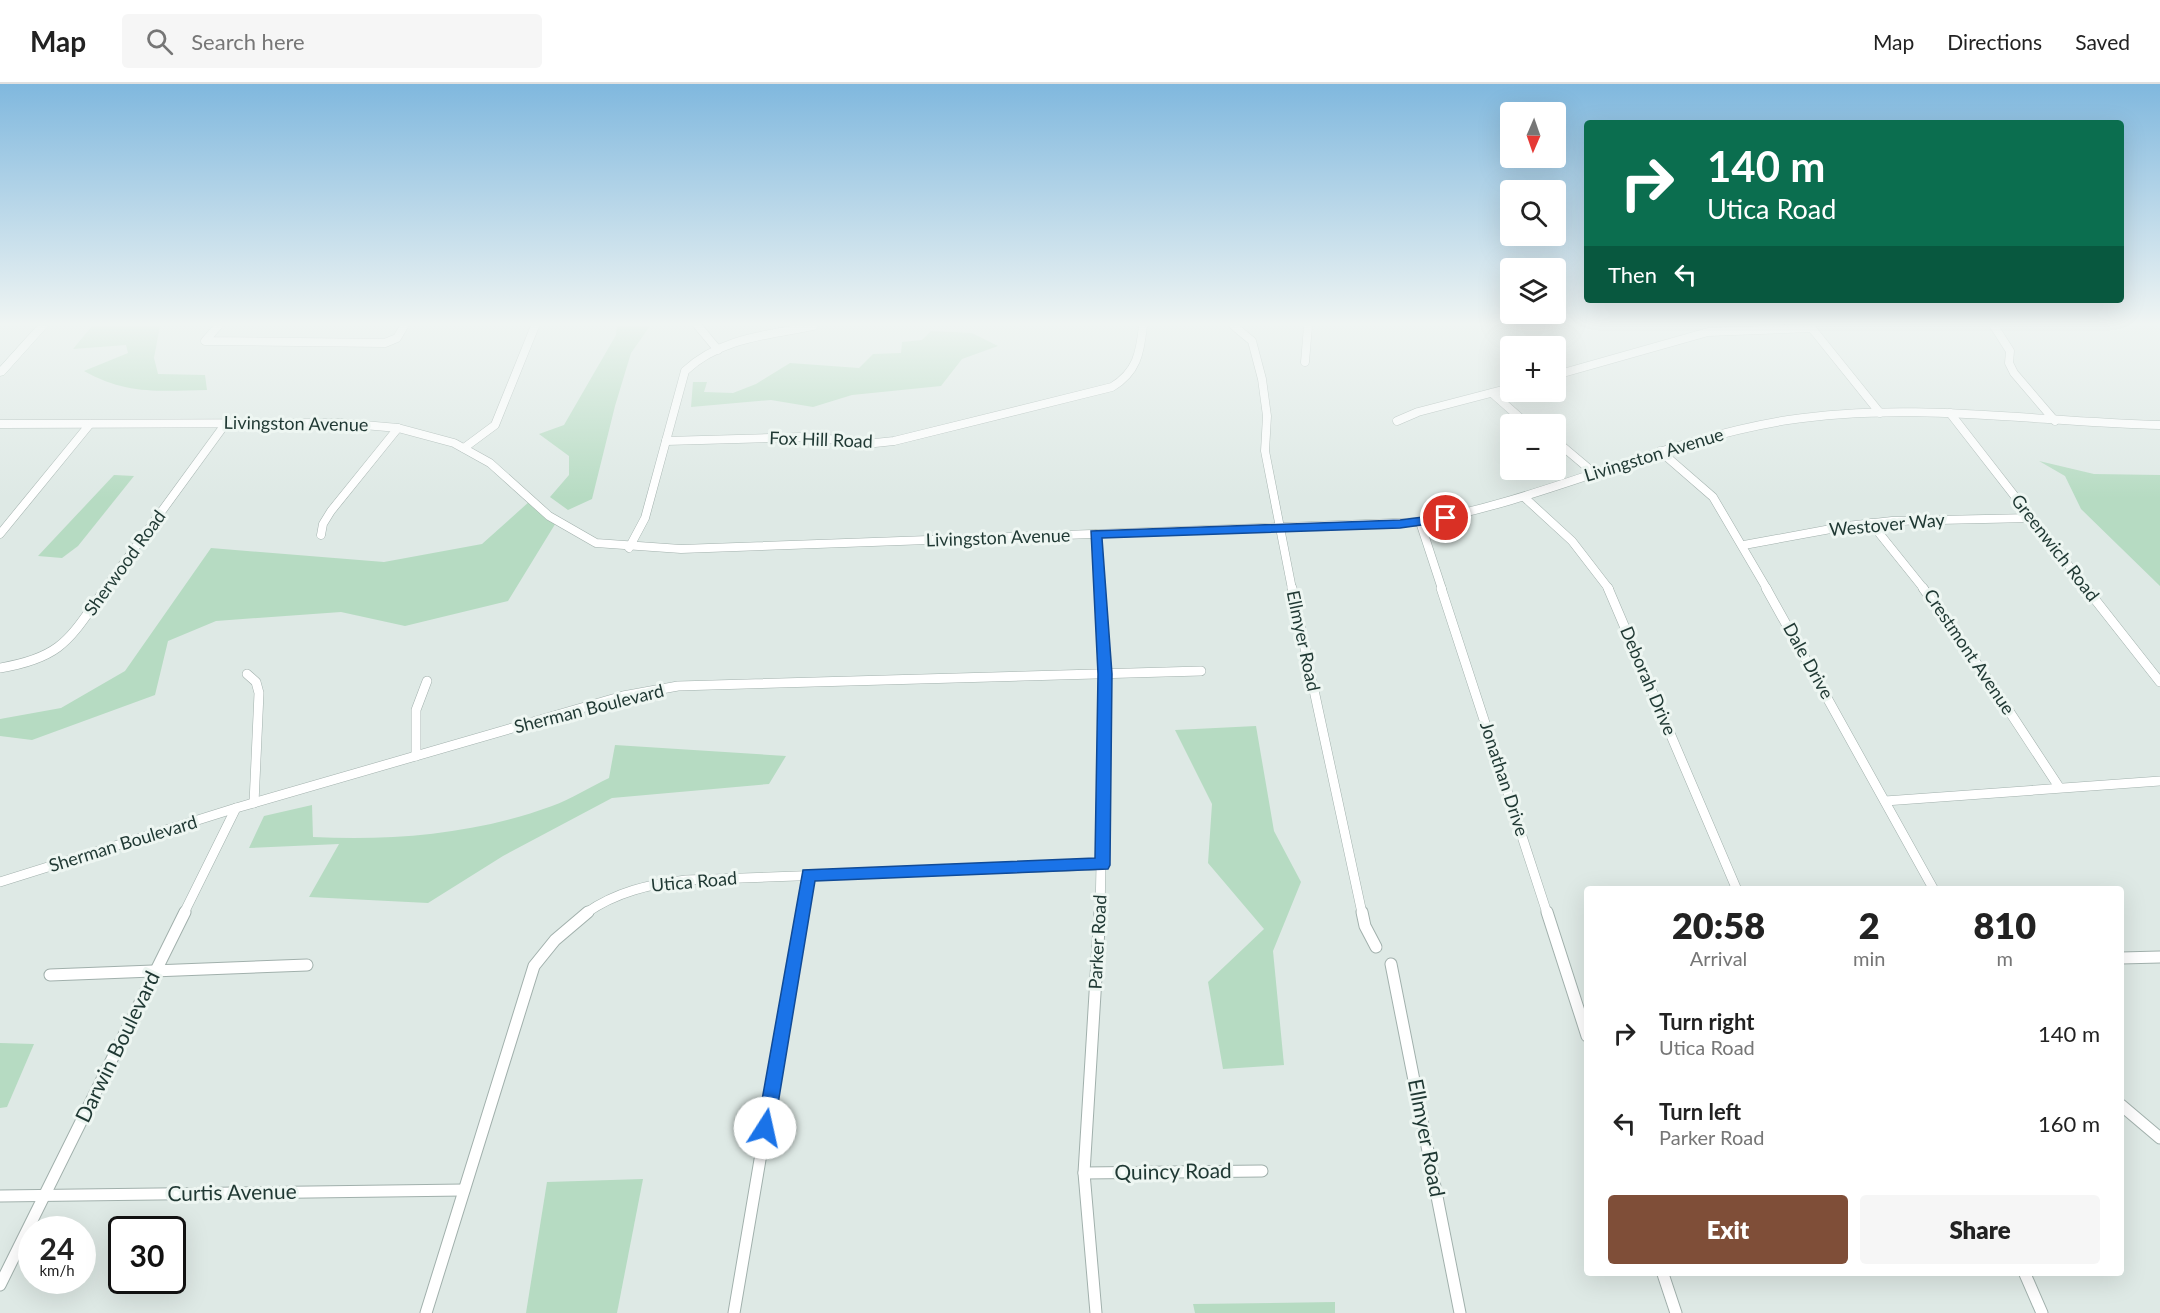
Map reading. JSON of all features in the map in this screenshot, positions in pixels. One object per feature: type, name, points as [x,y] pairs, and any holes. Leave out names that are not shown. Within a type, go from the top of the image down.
[{"type":"street","points":[[464,448],[495,424],[512,383]]},
{"type":"street","points":[[629,548],[645,518],[682,383]]},
{"type":"street","name":"Fox Hill Road","points":[[666,441],[804,437],[875,443],[894,441],[1119,383]]},
{"type":"street","name":"Ellmyer Road","points":[[1262,383],[1267,416],[1265,451],[1279,528],[1365,926],[1376,947]]},
{"type":"street","points":[[1856,383],[1880,413]]},
{"type":"street","points":[[2023,383],[2055,421]]},
{"type":"street","points":[[1397,421],[1418,412],[1500,391]]},
{"type":"street","points":[[1492,393],[1516,414]]},
{"type":"street","name":"Livingston Avenue","points":[[0,424],[341,423],[398,428],[464,448],[490,463],[549,516],[596,543],[629,548],[681,549],[1420,522],[1468,513],[1524,497],[1714,435],[1791,419],[1880,413],[1950,413],[2055,421],[2160,425]]},
{"type":"street","name":"Greenwich Road","points":[[1950,413],[2160,682]]},
{"type":"street","name":"Sherwood Road","points":[[0,668],[30,663],[63,646],[226,423]]},
{"type":"street","points":[[0,534],[90,424]]},
{"type":"street","points":[[321,535],[323,524],[330,511],[398,428]]},
{"type":"street","points":[[1566,449],[1594,473]]},
{"type":"street","name":"Dale Drive","points":[[1660,451],[1713,497],[1744,545],[1932,886]]},
{"type":"street","name":"Deborah Drive","points":[[1524,497],[1572,541],[1609,590],[1735,886]]},
{"type":"street","name":"Westover Way","points":[[1744,545],[1870,523],[2031,518]]},
{"type":"street","name":"Jonathan Drive","points":[[1420,522],[1584,1027]]},
{"type":"street","name":"Crestmont Avenue","points":[[1870,523],[1930,595],[1989,678],[2059,787]]},
{"type":"street","name":"Parker Road","points":[[1096,534],[1105,674],[1102,865],[1084,1173],[1096,1313]]},
{"type":"street","name":"Sherman Boulevard","points":[[0,882],[236,808],[623,696],[678,686],[1201,670]]},
{"type":"street","points":[[247,674],[256,682],[259,693],[254,803]]},
{"type":"street","points":[[416,756],[416,710],[427,681]]},
{"type":"street","points":[[1885,801],[2160,781]]},
{"type":"street","name":"Darwin Boulevard","points":[[0,1285],[236,808]]},
{"type":"street","name":"Utica Road","points":[[426,1313],[534,966],[563,930],[609,899],[637,888],[663,882],[808,874],[1102,865]]},
{"type":"street","points":[[734,1313],[808,874]]},
{"type":"street","points":[[2124,958],[2160,957]]},
{"type":"street","name":"Ellmyer Road","points":[[1391,964],[1460,1313]]},
{"type":"street","points":[[50,975],[307,965]]},
{"type":"street","points":[[2124,1108],[2160,1138]]},
{"type":"street","name":"Quincy Road","points":[[1084,1173],[1262,1171]]},
{"type":"street","name":"Curtis Avenue","points":[[0,1196],[464,1190]]},
{"type":"street","points":[[1664,1276],[1676,1313]]},
{"type":"street","points":[[2026,1276],[2042,1313]]},
{"type":"green space","points":[[113,383],[206,383],[207,390],[158,391]]},
{"type":"green space","points":[[588,383],[622,383],[592,499],[568,510],[550,497],[569,475],[569,456],[539,434],[564,425]]},
{"type":"green space","points":[[693,383],[707,383],[704,392],[733,393],[756,384],[943,383],[941,386],[852,395],[813,407],[771,400],[691,407]]},
{"type":"green space","points":[[2039,461],[2094,474],[2160,475],[2160,586],[2081,509],[2065,476]]},
{"type":"green space","points":[[114,475],[134,476],[78,546],[62,558],[38,556]]},
{"type":"green space","points":[[530,501],[557,521],[508,601],[405,626],[341,612],[216,621],[168,641],[155,695],[32,740],[0,736],[0,719],[61,708],[125,671],[211,548],[384,562],[482,544]]},
{"type":"green space","points":[[1256,726],[1274,831],[1301,882],[1273,951],[1284,1065],[1223,1069],[1208,982],[1264,929],[1208,863],[1212,804],[1175,730]]},
{"type":"green space","points":[[615,745],[786,756],[769,784],[612,798],[503,856],[428,903],[309,897],[339,844],[249,848],[264,816],[312,805],[313,837],[373,838],[434,834],[523,816],[559,803],[609,778]]},
{"type":"green space","points":[[0,1043],[34,1044],[7,1107],[0,1108]]},
{"type":"green space","points":[[643,1179],[617,1313],[526,1313],[547,1182]]},
{"type":"green space","points":[[1335,1302],[1335,1313],[1195,1313],[1193,1304]]},
{"type":"route","points":[[765,1128],[808,874],[1102,865],[1105,674],[1096,534],[1400,524],[1446,518]]}]
